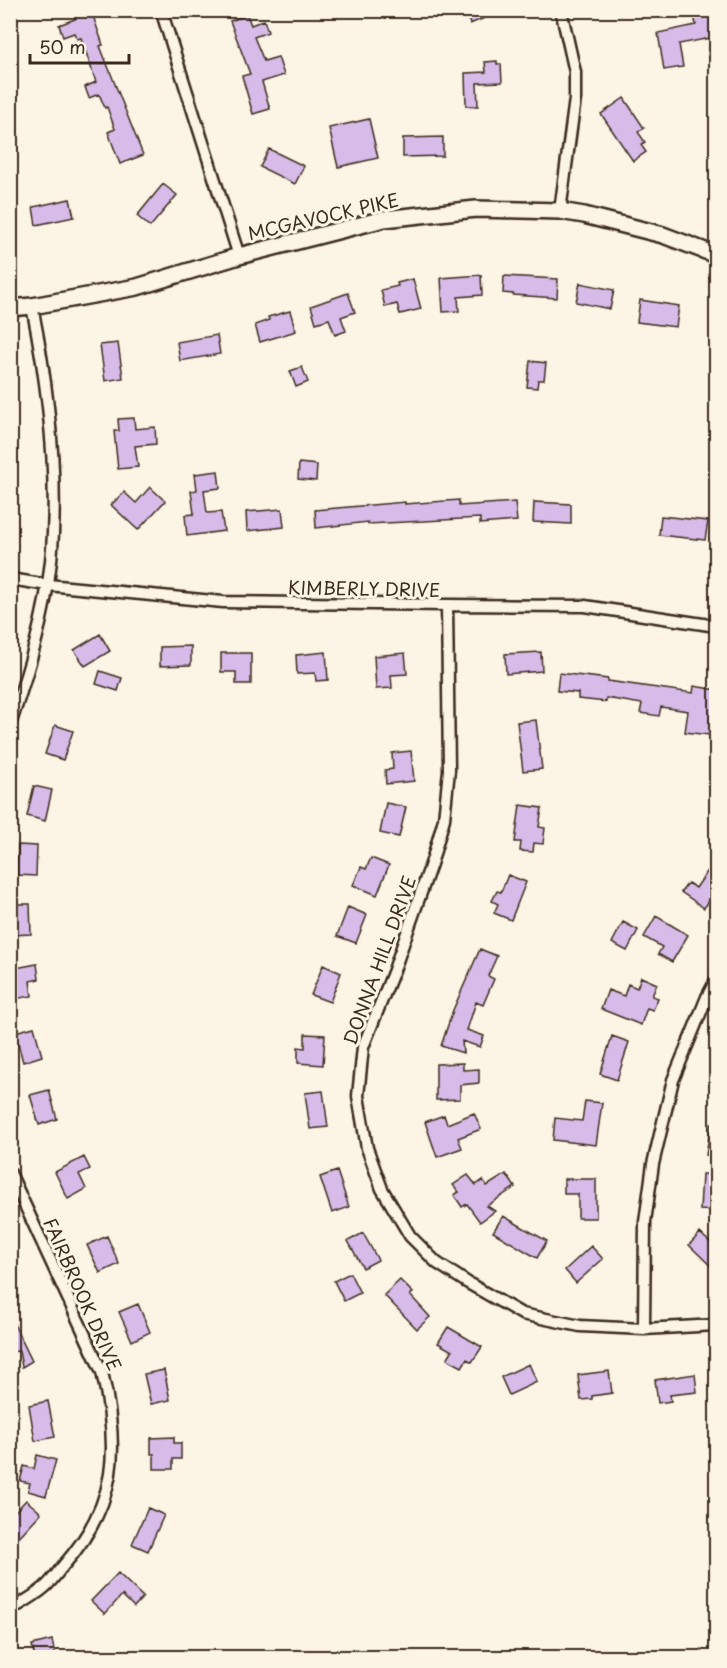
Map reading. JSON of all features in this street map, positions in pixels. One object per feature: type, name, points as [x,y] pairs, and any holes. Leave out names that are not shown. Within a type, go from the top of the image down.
[{"type":"main road","name":"MCGAVOCK PIKE","points":[[10,308],[137,287],[239,256],[384,219],[476,209],[560,211],[584,215],[663,235],[717,255]]},
{"type":"street","points":[[161,10],[239,256]]},
{"type":"street","points":[[560,211],[575,99],[575,72],[561,10]]},
{"type":"street","points":[[10,725],[30,663],[48,585],[52,538],[52,463],[43,371],[32,306]]},
{"type":"street","name":"KIMBERLY DRIVE","points":[[10,579],[48,585],[223,602],[585,606],[717,626]]},
{"type":"street","name":"DONNA HILL DRIVE","points":[[447,606],[449,770],[444,819],[432,861],[394,970],[363,1047],[358,1096],[367,1148],[382,1189],[410,1236],[437,1263],[522,1314],[580,1326],[644,1329],[717,1325]]},
{"type":"street","points":[[644,1329],[645,1222],[653,1164],[672,1080],[707,997],[717,980]]},
{"type":"street","name":"FAIRBROOK DRIVE","points":[[10,1173],[102,1372],[113,1436],[110,1481],[97,1519],[78,1550],[45,1587],[10,1611]]},
{"type":"building","points":[[72,10],[91,10],[103,45],[100,46],[143,155],[120,164],[108,132],[115,129],[107,107],[105,108],[99,94],[89,98],[85,87],[96,82],[81,38],[77,39],[74,33],[63,37],[59,25],[75,19]]},
{"type":"building","points":[[465,10],[502,10],[502,11],[470,24]]},
{"type":"building","points":[[711,12],[716,37],[679,44],[683,67],[664,70],[658,33],[696,25],[694,15]]},
{"type":"building","points":[[247,15],[251,25],[264,20],[268,32],[254,37],[264,61],[278,57],[284,75],[262,82],[270,109],[253,114],[242,76],[250,74],[230,21]]},
{"type":"building","points":[[497,61],[497,64],[501,64],[502,82],[477,83],[478,106],[466,106],[465,73],[486,72],[485,62]]},
{"type":"building","points":[[624,98],[644,128],[638,132],[645,142],[641,145],[646,152],[633,161],[601,114]]},
{"type":"building","points":[[369,119],[378,158],[338,167],[329,128]]},
{"type":"building","points":[[443,137],[443,156],[403,157],[403,138]]},
{"type":"building","points":[[269,149],[304,166],[295,184],[260,167]]},
{"type":"building","points":[[163,184],[177,195],[150,227],[137,216]]},
{"type":"building","points":[[70,199],[74,217],[36,225],[33,207]]},
{"type":"building","points":[[481,275],[482,295],[458,297],[459,311],[443,312],[441,278]]},
{"type":"building","points":[[504,276],[558,279],[557,298],[503,293]]},
{"type":"building","points":[[413,279],[421,309],[400,314],[397,304],[385,307],[381,290]]},
{"type":"building","points":[[580,283],[614,290],[610,309],[576,302]]},
{"type":"building","points":[[348,293],[355,312],[341,317],[346,331],[335,335],[329,319],[316,323],[311,306]]},
{"type":"building","points":[[640,300],[679,306],[676,327],[637,322]]},
{"type":"building","points":[[290,311],[296,331],[260,342],[255,325],[269,320],[268,317]]},
{"type":"building","points":[[217,335],[220,354],[180,361],[177,342]]},
{"type":"building","points":[[118,343],[123,378],[105,381],[100,345]]},
{"type":"building","points":[[530,361],[546,363],[544,380],[538,380],[537,388],[527,387]]},
{"type":"building","points":[[302,367],[308,382],[296,387],[290,371]]},
{"type":"building","points":[[134,418],[135,429],[155,427],[156,444],[135,446],[138,467],[118,469],[114,431],[119,431],[118,419]]},
{"type":"building","points":[[299,463],[317,465],[316,481],[298,479]]},
{"type":"building","points":[[218,471],[220,488],[204,490],[207,513],[221,512],[224,531],[187,536],[185,515],[194,514],[191,491],[197,490],[195,474]]},
{"type":"building","points":[[150,487],[165,501],[138,530],[111,505],[124,492],[136,503]]},
{"type":"building","points":[[459,500],[459,506],[515,502],[517,521],[480,524],[480,518],[368,524],[368,522],[316,528],[315,510]]},
{"type":"building","points":[[534,502],[571,504],[571,524],[533,522]]},
{"type":"building","points":[[282,509],[284,527],[247,531],[246,512]]},
{"type":"building","points":[[661,516],[708,521],[705,540],[659,535]]},
{"type":"building","points":[[100,634],[110,651],[85,666],[74,650]]},
{"type":"building","points":[[191,646],[191,665],[160,666],[160,647]]},
{"type":"building","points":[[326,652],[328,680],[316,681],[315,673],[297,674],[296,655]]},
{"type":"building","points":[[541,652],[542,671],[506,674],[505,654]]},
{"type":"building","points":[[221,653],[251,653],[251,684],[236,684],[236,672],[221,672]]},
{"type":"building","points":[[405,653],[407,674],[391,675],[392,688],[376,689],[374,656]]},
{"type":"building","points":[[100,671],[122,678],[118,691],[96,684]]},
{"type":"building","points":[[559,673],[693,693],[694,686],[717,690],[717,710],[713,709],[709,735],[685,732],[688,711],[661,707],[659,716],[640,713],[642,704],[606,698],[606,702],[578,699],[578,693],[557,691]]},
{"type":"building","points":[[536,720],[542,769],[523,771],[517,722]]},
{"type":"building","points":[[55,725],[73,731],[63,760],[45,754]]},
{"type":"building","points":[[411,751],[414,781],[386,784],[385,770],[393,769],[392,753]]},
{"type":"building","points":[[34,786],[52,790],[45,821],[27,816]]},
{"type":"building","points":[[386,803],[406,807],[399,837],[380,833]]},
{"type":"building","points":[[520,805],[542,808],[539,827],[545,828],[543,844],[534,843],[533,852],[520,851],[521,842],[515,842]]},
{"type":"building","points":[[18,845],[37,846],[36,876],[17,875]]},
{"type":"building","points":[[371,858],[389,865],[377,895],[353,885],[361,867],[366,869]]},
{"type":"building","points":[[709,869],[717,875],[717,890],[704,908],[681,892],[688,883],[696,888]]},
{"type":"building","points":[[508,875],[526,882],[511,920],[494,913],[498,904],[492,901],[497,891],[501,892]]},
{"type":"building","points":[[10,904],[30,904],[31,934],[11,935]]},
{"type":"building","points":[[348,907],[367,915],[356,943],[337,936]]},
{"type":"building","points":[[656,916],[688,935],[672,962],[658,954],[662,947],[644,937]]},
{"type":"building","points":[[623,922],[638,930],[627,951],[612,943]]},
{"type":"building","points":[[480,949],[497,956],[488,976],[494,979],[483,1005],[476,1002],[467,1030],[484,1036],[480,1047],[462,1041],[463,1053],[441,1046],[453,1010]]},
{"type":"building","points":[[37,964],[39,979],[30,981],[32,996],[14,999],[10,969]]},
{"type":"building","points":[[323,965],[341,973],[330,1002],[311,995]]},
{"type":"building","points":[[641,977],[657,984],[652,996],[658,998],[653,1010],[647,1008],[641,1025],[601,1009],[608,990],[624,996],[628,984],[637,988]]},
{"type":"building","points":[[34,1027],[42,1056],[23,1062],[15,1032]]},
{"type":"building","points":[[305,1034],[325,1035],[323,1065],[298,1063],[298,1047],[305,1048]]},
{"type":"building","points":[[612,1036],[629,1042],[617,1080],[600,1074]]},
{"type":"building","points":[[463,1063],[463,1070],[479,1069],[479,1083],[460,1085],[460,1099],[436,1100],[436,1064]]},
{"type":"building","points":[[49,1090],[57,1119],[39,1125],[30,1095]]},
{"type":"building","points":[[323,1091],[328,1127],[310,1129],[305,1093]]},
{"type":"building","points":[[585,1101],[602,1103],[596,1145],[553,1140],[555,1118],[582,1121]]},
{"type":"building","points":[[474,1113],[481,1129],[458,1138],[462,1148],[437,1157],[425,1122],[444,1115],[447,1124]]},
{"type":"building","points":[[711,1124],[717,1125],[717,1156],[706,1155]]},
{"type":"building","points":[[84,1157],[90,1169],[79,1174],[86,1189],[68,1199],[55,1172]]},
{"type":"building","points":[[337,1171],[349,1207],[332,1213],[320,1177]]},
{"type":"building","points":[[506,1174],[515,1187],[487,1206],[495,1211],[480,1222],[467,1204],[462,1207],[454,1195],[459,1192],[453,1185],[468,1175],[476,1185],[483,1180],[487,1186]]},
{"type":"building","points":[[702,1174],[717,1174],[717,1211],[700,1210]]},
{"type":"building","points":[[564,1179],[596,1179],[596,1218],[578,1218],[578,1194],[564,1194]]},
{"type":"building","points":[[503,1216],[547,1241],[537,1258],[493,1232]]},
{"type":"building","points":[[363,1233],[378,1260],[363,1268],[348,1241]]},
{"type":"building","points":[[700,1233],[717,1249],[717,1272],[689,1245]]},
{"type":"building","points":[[107,1236],[119,1264],[100,1273],[87,1245]]},
{"type":"building","points":[[591,1246],[603,1259],[576,1283],[565,1270]]},
{"type":"building","points":[[350,1273],[360,1293],[344,1301],[334,1281]]},
{"type":"building","points":[[400,1280],[413,1293],[410,1295],[430,1317],[417,1329],[384,1295]]},
{"type":"building","points":[[138,1304],[150,1332],[132,1341],[119,1312]]},
{"type":"building","points":[[10,1316],[32,1361],[22,1367],[19,1351],[10,1352]]},
{"type":"building","points":[[448,1327],[482,1347],[472,1362],[467,1359],[462,1367],[447,1359],[452,1351],[438,1343]]},
{"type":"building","points":[[529,1364],[537,1382],[509,1395],[501,1377]]},
{"type":"building","points":[[164,1370],[170,1400],[151,1404],[144,1374]]},
{"type":"building","points":[[609,1371],[612,1393],[581,1400],[578,1375]]},
{"type":"building","points":[[695,1374],[697,1392],[670,1395],[671,1401],[658,1403],[655,1380]]},
{"type":"building","points":[[48,1401],[55,1437],[35,1441],[29,1405]]},
{"type":"building","points":[[174,1437],[174,1443],[181,1443],[181,1459],[173,1459],[173,1469],[154,1469],[151,1438]]},
{"type":"building","points":[[37,1455],[56,1460],[46,1496],[28,1491],[30,1483],[20,1481],[24,1466],[34,1469]]},
{"type":"building","points":[[26,1500],[41,1513],[17,1539],[10,1533],[10,1517]]},
{"type":"building","points":[[148,1508],[164,1515],[148,1551],[132,1544]]},
{"type":"building","points":[[118,1573],[143,1597],[134,1607],[122,1595],[105,1614],[91,1601]]},
{"type":"building","points":[[52,1640],[56,1658],[35,1658],[32,1645]]}]
